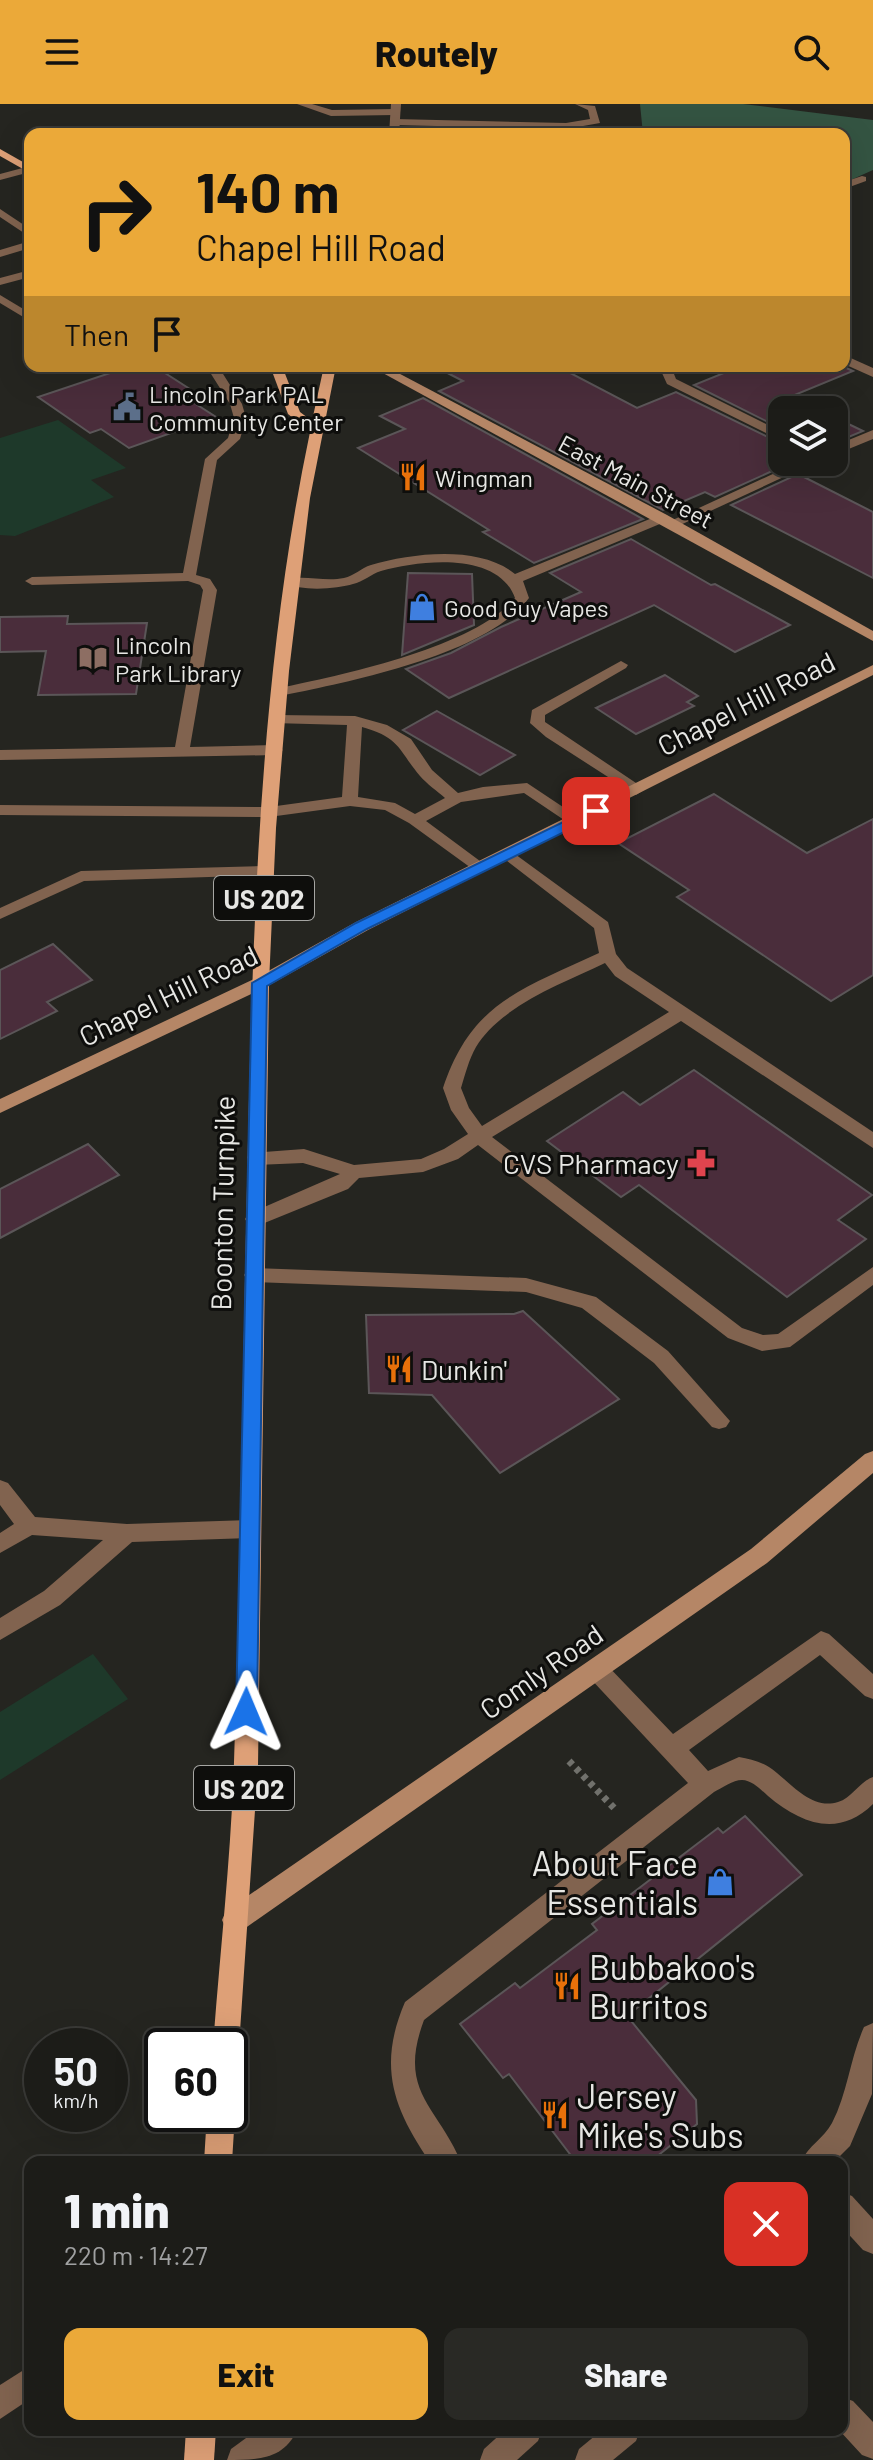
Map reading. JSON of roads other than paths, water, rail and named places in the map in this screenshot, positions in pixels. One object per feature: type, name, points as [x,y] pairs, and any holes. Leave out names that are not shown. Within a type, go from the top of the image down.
[{"type":"main road","points":[[0,152],[24,167]]},
{"type":"main road","points":[[278,372],[294,414],[316,430]]},
{"type":"main road","name":"Boonton Turnpike","points":[[227,2028],[246,1766],[260,983],[269,812],[303,498],[329,372]]},
{"type":"main road","name":"East Main Street","points":[[387,372],[666,521],[873,637]]},
{"type":"main road","name":"Chapel Hill Road","points":[[0,1107],[260,983],[362,926],[873,669]]},
{"type":"main road","name":"Comly Road","points":[[235,1920],[759,1556],[873,1460]]},
{"type":"main road","points":[[218,2156],[220,2132]]},
{"type":"main road","points":[[199,2460],[201,2436]]},
{"type":"street","points":[[302,104],[330,114],[395,113],[566,126],[596,121],[592,108],[580,104]]},
{"type":"street","points":[[0,177],[24,171]]},
{"type":"street","points":[[850,184],[862,179]]},
{"type":"street","points":[[0,212],[24,230]]},
{"type":"street","points":[[0,254],[24,246]]},
{"type":"street","points":[[0,282],[24,275]]},
{"type":"street","points":[[0,298],[24,314]]},
{"type":"street","points":[[850,362],[873,373]]},
{"type":"street","points":[[189,577],[211,459],[234,439],[240,418],[236,404],[216,372]]},
{"type":"street","points":[[669,372],[671,381],[768,430]]},
{"type":"street","points":[[848,445],[873,434]]},
{"type":"street","points":[[515,579],[776,476]]},
{"type":"street","points":[[280,692],[349,680],[481,631],[510,613],[522,598],[522,589],[515,579],[492,564],[465,560],[373,569],[350,581],[293,582]]},
{"type":"street","points":[[32,581],[189,577],[205,582],[210,590],[182,751]]},
{"type":"street","points":[[621,665],[537,713],[538,723],[636,790]]},
{"type":"street","points":[[277,720],[355,721],[382,728],[406,742],[426,773],[455,799]]},
{"type":"street","points":[[350,801],[355,721]]},
{"type":"street","points":[[0,755],[275,750]]},
{"type":"street","points":[[415,820],[455,799],[510,787],[527,788],[576,821]]},
{"type":"street","points":[[0,810],[269,812],[350,801],[389,806],[415,820],[478,868]]},
{"type":"street","points":[[508,854],[602,926],[608,955],[621,972],[873,1141]]},
{"type":"street","points":[[0,914],[81,876],[266,871]]},
{"type":"street","points":[[608,955],[494,1016],[469,1044],[452,1088],[460,1110],[479,1136],[735,1333],[762,1343],[783,1341],[873,1274]]},
{"type":"street","points":[[256,1158],[304,1156],[354,1172],[423,1165],[451,1154],[682,1012]]},
{"type":"street","points":[[255,1219],[341,1184],[354,1172]]},
{"type":"street","points":[[254,1275],[526,1285],[589,1302],[661,1357],[719,1421]]},
{"type":"street","points":[[0,1489],[29,1526]]},
{"type":"street","points":[[0,1544],[29,1526],[127,1533],[250,1529]]},
{"type":"street","points":[[0,1630],[52,1598],[127,1533]]},
{"type":"street","points":[[672,1749],[821,1641],[873,1689]]},
{"type":"street","points":[[596,1669],[705,1784]]},
{"type":"street","points":[[443,2156],[420,2125],[407,2095],[401,2061],[403,2035],[414,2011],[705,1784],[739,1768],[760,1774],[785,1796],[806,1809],[826,1815],[848,1810],[873,1788]]},
{"type":"street","points":[[821,2156],[840,2136],[858,2094],[873,2036]]},
{"type":"street","points":[[848,2213],[873,2240]]},
{"type":"street","points":[[0,2404],[24,2386]]},
{"type":"street","points":[[848,2415],[873,2444]]},
{"type":"street","points":[[242,2460],[274,2436]]},
{"type":"street","points":[[495,2460],[521,2436]]},
{"type":"street","points":[[590,2460],[618,2436]]},
{"type":"place","name":"Lincoln Park PAL Community Center","points":[[127,407]]},
{"type":"place","name":"Wingman","points":[[413,477]]},
{"type":"place","name":"Good Guy Vapes","points":[[422,607]]},
{"type":"place","name":"Lincoln Park Library","points":[[93,658]]},
{"type":"place","name":"CVS Pharmacy","points":[[701,1163]]},
{"type":"place","name":"Dunkin'","points":[[399,1369]]},
{"type":"place","name":"About Face Essentials","points":[[720,1882]]},
{"type":"place","name":"Bubbakoo's Burritos","points":[[567,1986]]},
{"type":"place","name":"Jersey Mike's Subs","points":[[555,2115]]}]
